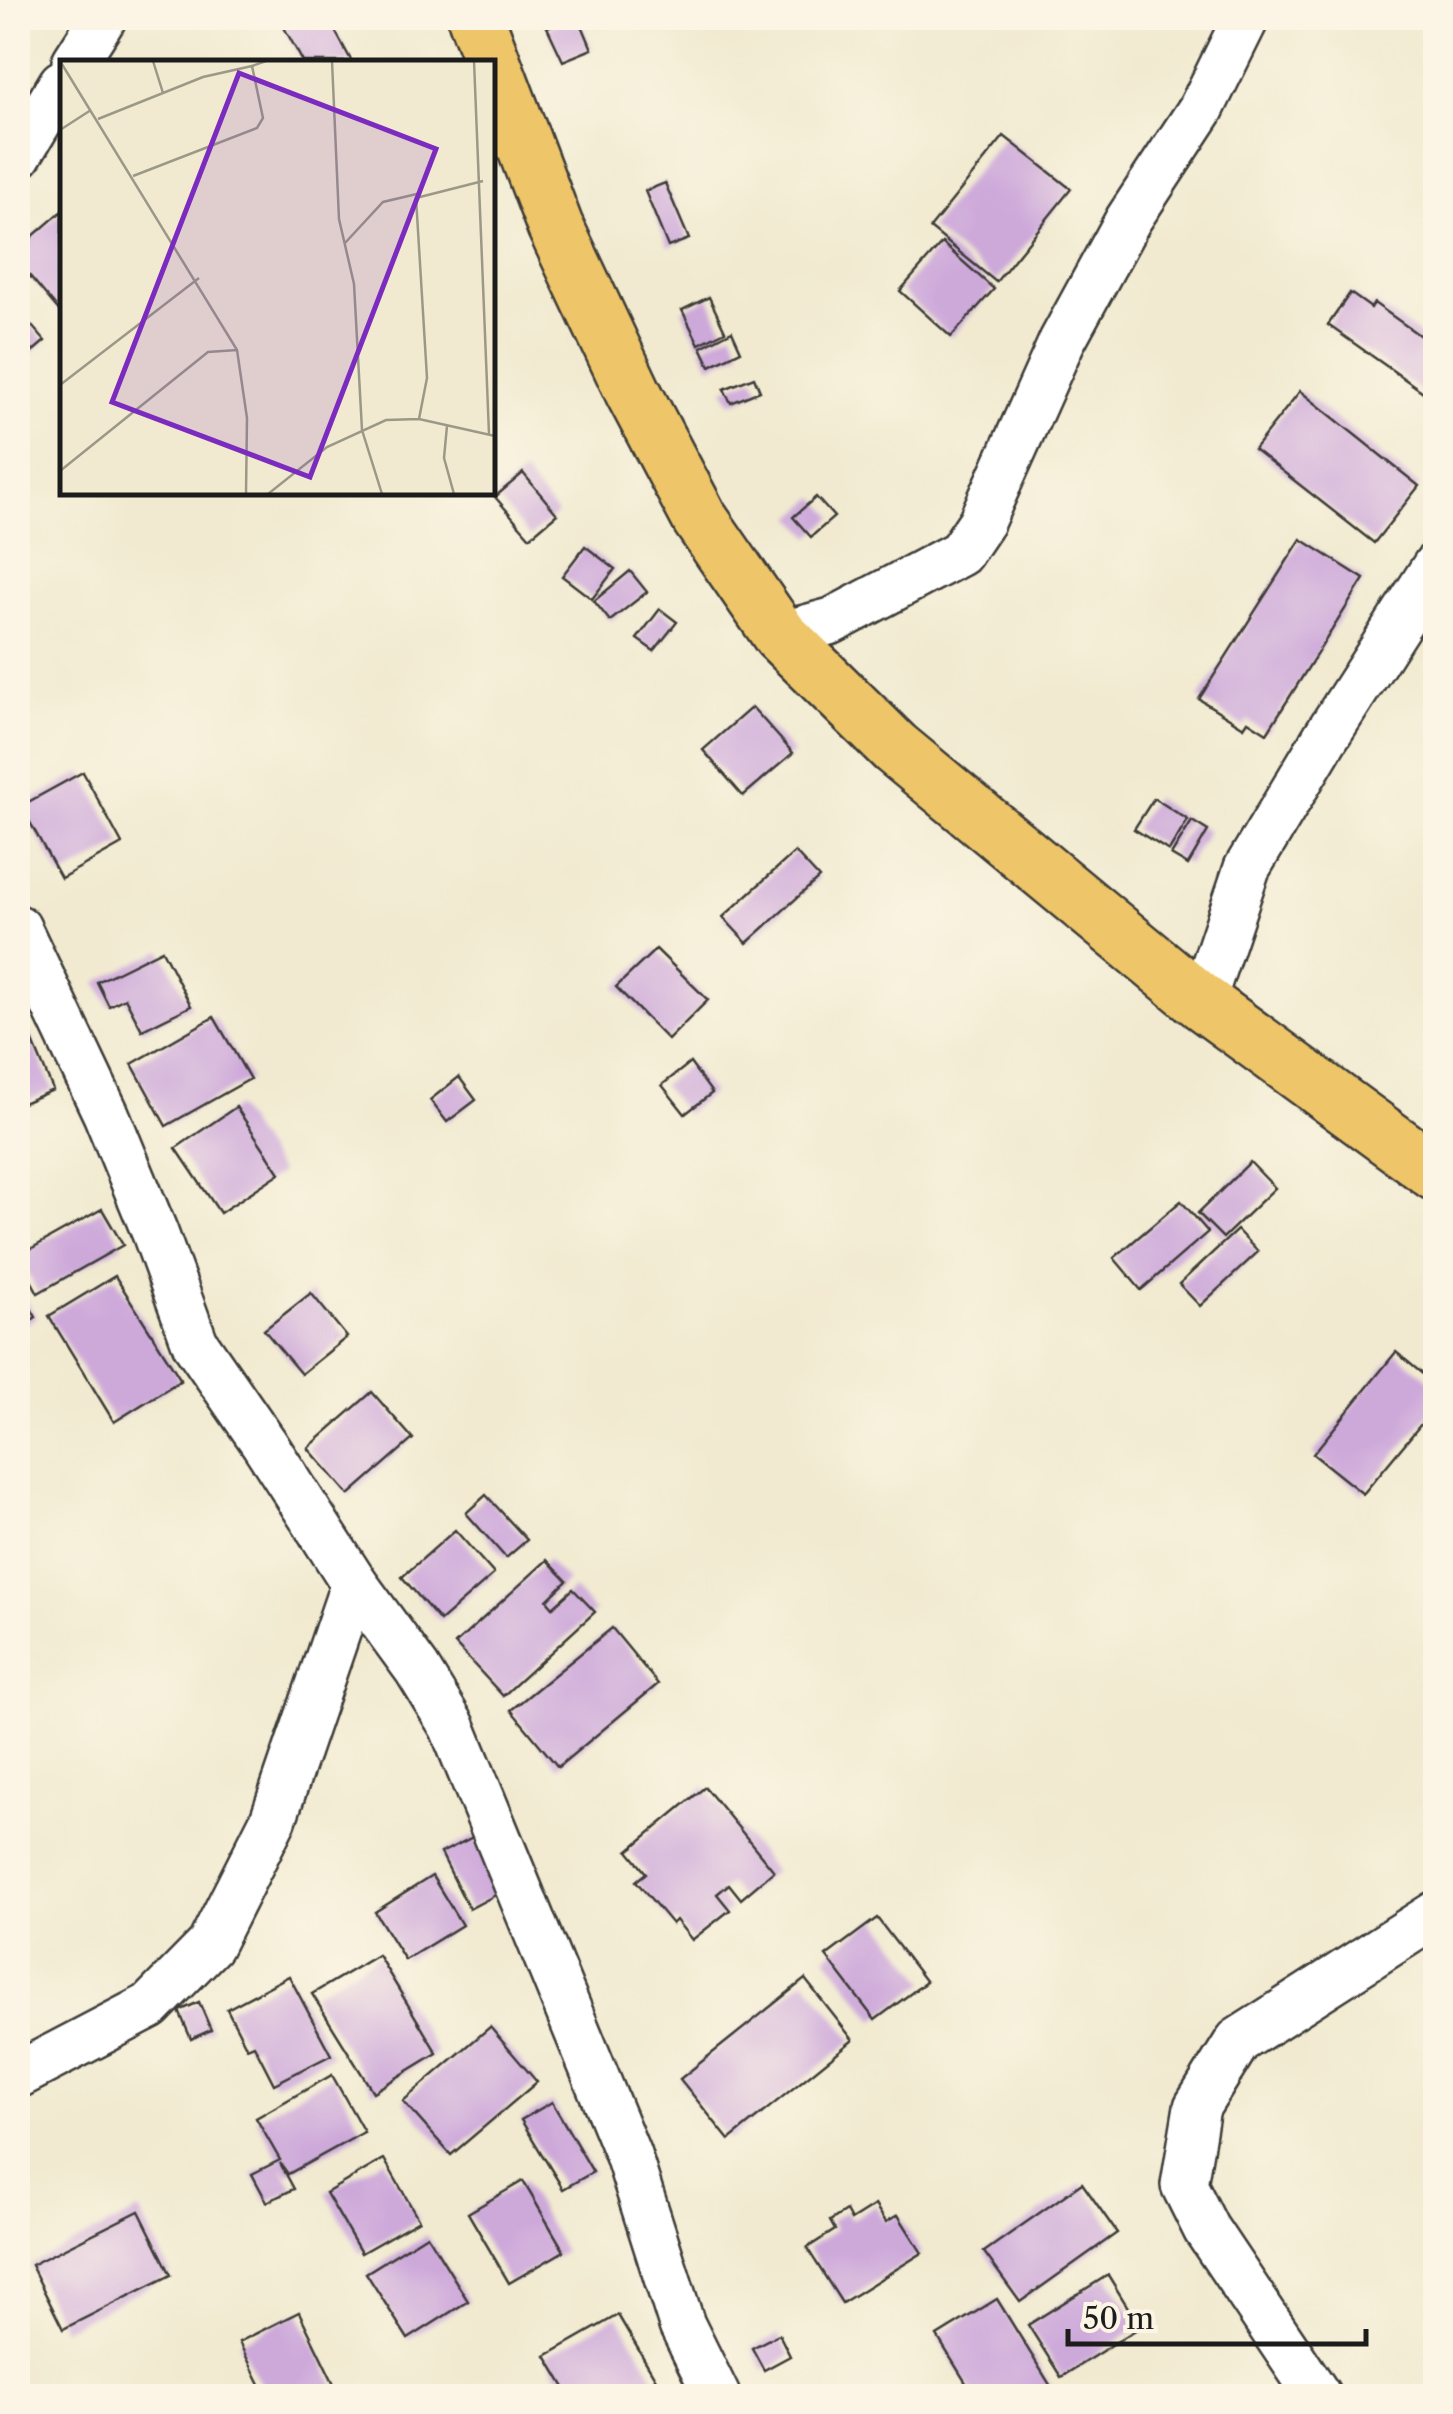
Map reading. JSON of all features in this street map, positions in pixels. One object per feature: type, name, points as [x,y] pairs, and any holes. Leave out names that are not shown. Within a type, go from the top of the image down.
[{"type":"main road","points":[[476,18],[492,60]]},
{"type":"main road","points":[[495,68],[555,226],[633,392],[700,518],[780,635],[895,748],[1202,1002],[1436,1173]]},
{"type":"street","points":[[76,60],[103,18]]},
{"type":"street","points":[[780,635],[832,621],[960,554],[981,522],[1062,341],[1128,220],[1201,109],[1246,18]]},
{"type":"street","points":[[18,156],[60,86]]},
{"type":"street","points":[[1202,1002],[1247,868],[1436,565]]},
{"type":"street","points":[[18,928],[106,1114],[195,1343],[452,1726],[628,2154],[682,2325],[717,2396]]},
{"type":"street","points":[[18,2075],[150,2006],[210,1946],[273,1820],[354,1583]]},
{"type":"street","points":[[1318,2396],[1206,2230],[1184,2185],[1197,2107],[1238,2040],[1436,1914]]},
{"type":"building","points":[[328,18],[351,60],[302,60],[280,20]]},
{"type":"building","points":[[579,18],[592,49],[563,61],[547,27]]},
{"type":"building","points":[[1004,136],[1071,189],[996,282],[930,228]]},
{"type":"building","points":[[665,183],[689,239],[668,247],[645,191]]},
{"type":"building","points":[[60,213],[60,312],[18,262],[18,249]]},
{"type":"building","points":[[942,243],[994,289],[951,337],[900,291]]},
{"type":"building","points":[[1350,293],[1371,308],[1374,303],[1436,347],[1436,401],[1328,325]]},
{"type":"building","points":[[709,297],[725,331],[699,344],[682,310]]},
{"type":"building","points":[[18,310],[45,341],[18,364]]},
{"type":"building","points":[[732,331],[741,351],[710,366],[701,347]]},
{"type":"building","points":[[754,377],[760,391],[731,403],[724,389]]},
{"type":"building","points":[[1300,391],[1419,486],[1374,543],[1254,449]]},
{"type":"building","points":[[523,473],[557,514],[530,537],[495,497]]},
{"type":"building","points":[[816,497],[834,517],[811,537],[793,517]]},
{"type":"building","points":[[1301,539],[1364,579],[1267,733],[1248,721],[1244,727],[1199,699]]},
{"type":"building","points":[[585,546],[615,569],[592,599],[562,576]]},
{"type":"building","points":[[630,571],[647,592],[610,621],[594,601]]},
{"type":"building","points":[[660,609],[677,622],[654,651],[637,639]]},
{"type":"building","points":[[752,707],[793,753],[743,796],[703,750]]},
{"type":"building","points":[[83,772],[122,844],[61,878],[21,806]]},
{"type":"building","points":[[1154,798],[1188,820],[1169,851],[1134,829]]},
{"type":"building","points":[[1192,821],[1208,831],[1188,865],[1171,855]]},
{"type":"building","points":[[795,852],[819,878],[747,943],[723,917]]},
{"type":"building","points":[[656,949],[708,1000],[668,1040],[616,987]]},
{"type":"building","points":[[162,950],[191,1006],[142,1030],[125,998],[109,1006],[97,982]]},
{"type":"building","points":[[214,1017],[250,1079],[166,1126],[132,1064]]},
{"type":"building","points":[[28,1030],[53,1090],[18,1105],[18,1034]]},
{"type":"building","points":[[690,1063],[712,1093],[685,1114],[662,1085]]},
{"type":"building","points":[[459,1077],[476,1100],[447,1122],[430,1100]]},
{"type":"building","points":[[236,1107],[280,1173],[220,1213],[176,1148]]},
{"type":"building","points":[[1250,1162],[1275,1188],[1223,1238],[1198,1213]]},
{"type":"building","points":[[1181,1201],[1208,1232],[1141,1290],[1114,1258]]},
{"type":"building","points":[[102,1209],[123,1245],[38,1293],[18,1256]]},
{"type":"building","points":[[1237,1230],[1258,1252],[1200,1306],[1179,1284]]},
{"type":"building","points":[[115,1276],[181,1380],[114,1422],[49,1316]]},
{"type":"building","points":[[18,1286],[36,1317],[18,1329]]},
{"type":"building","points":[[311,1293],[347,1337],[301,1374],[264,1330]]},
{"type":"building","points":[[1396,1352],[1436,1385],[1436,1406],[1363,1494],[1313,1454]]},
{"type":"building","points":[[372,1392],[413,1439],[349,1495],[308,1448]]},
{"type":"building","points":[[486,1495],[527,1540],[506,1558],[466,1513]]},
{"type":"building","points":[[455,1530],[494,1574],[440,1621],[402,1577]]},
{"type":"building","points":[[547,1560],[567,1581],[547,1600],[553,1607],[573,1589],[595,1612],[503,1696],[455,1644]]},
{"type":"building","points":[[612,1628],[658,1684],[558,1767],[511,1710]]},
{"type":"building","points":[[705,1787],[774,1871],[741,1899],[729,1884],[717,1894],[730,1910],[692,1940],[676,1920],[672,1924],[636,1881],[646,1873],[628,1851]]},
{"type":"building","points":[[475,1836],[503,1891],[469,1909],[441,1853]]},
{"type":"building","points":[[432,1876],[462,1925],[405,1960],[375,1912]]},
{"type":"building","points":[[877,1918],[926,1982],[875,2020],[826,1956]]},
{"type":"building","points":[[378,1955],[437,2053],[373,2092],[312,1994]]},
{"type":"building","points":[[289,1976],[331,2055],[274,2084],[254,2045],[247,2048],[227,2009]]},
{"type":"building","points":[[805,1979],[853,2040],[729,2140],[680,2079]]},
{"type":"building","points":[[199,2002],[211,2030],[191,2039],[179,2011]]},
{"type":"building","points":[[490,2027],[537,2082],[451,2155],[403,2101]]},
{"type":"building","points":[[332,2075],[364,2132],[288,2174],[280,2163],[294,2189],[267,2202],[252,2174],[280,2160],[256,2118]]},
{"type":"building","points":[[552,2102],[593,2172],[563,2189],[521,2120]]},
{"type":"building","points":[[384,2159],[419,2220],[361,2253],[326,2193]]},
{"type":"building","points":[[523,2181],[564,2251],[509,2283],[468,2213]]},
{"type":"building","points":[[1082,2183],[1117,2233],[1020,2302],[984,2252]]},
{"type":"building","points":[[875,2205],[886,2222],[898,2215],[922,2253],[842,2303],[807,2248],[835,2230],[830,2221],[846,2211],[851,2220]]},
{"type":"building","points":[[139,2211],[171,2275],[63,2329],[31,2265]]},
{"type":"building","points":[[427,2235],[468,2301],[408,2339],[366,2273]]},
{"type":"building","points":[[1108,2275],[1140,2327],[1061,2377],[1028,2325]]},
{"type":"building","points":[[997,2299],[1052,2388],[1039,2396],[974,2396],[937,2336]]},
{"type":"building","points":[[299,2312],[335,2386],[313,2396],[266,2396],[239,2342]]},
{"type":"building","points":[[618,2315],[663,2391],[654,2396],[570,2396],[546,2356]]},
{"type":"building","points":[[779,2334],[790,2356],[764,2370],[752,2348]]}]
